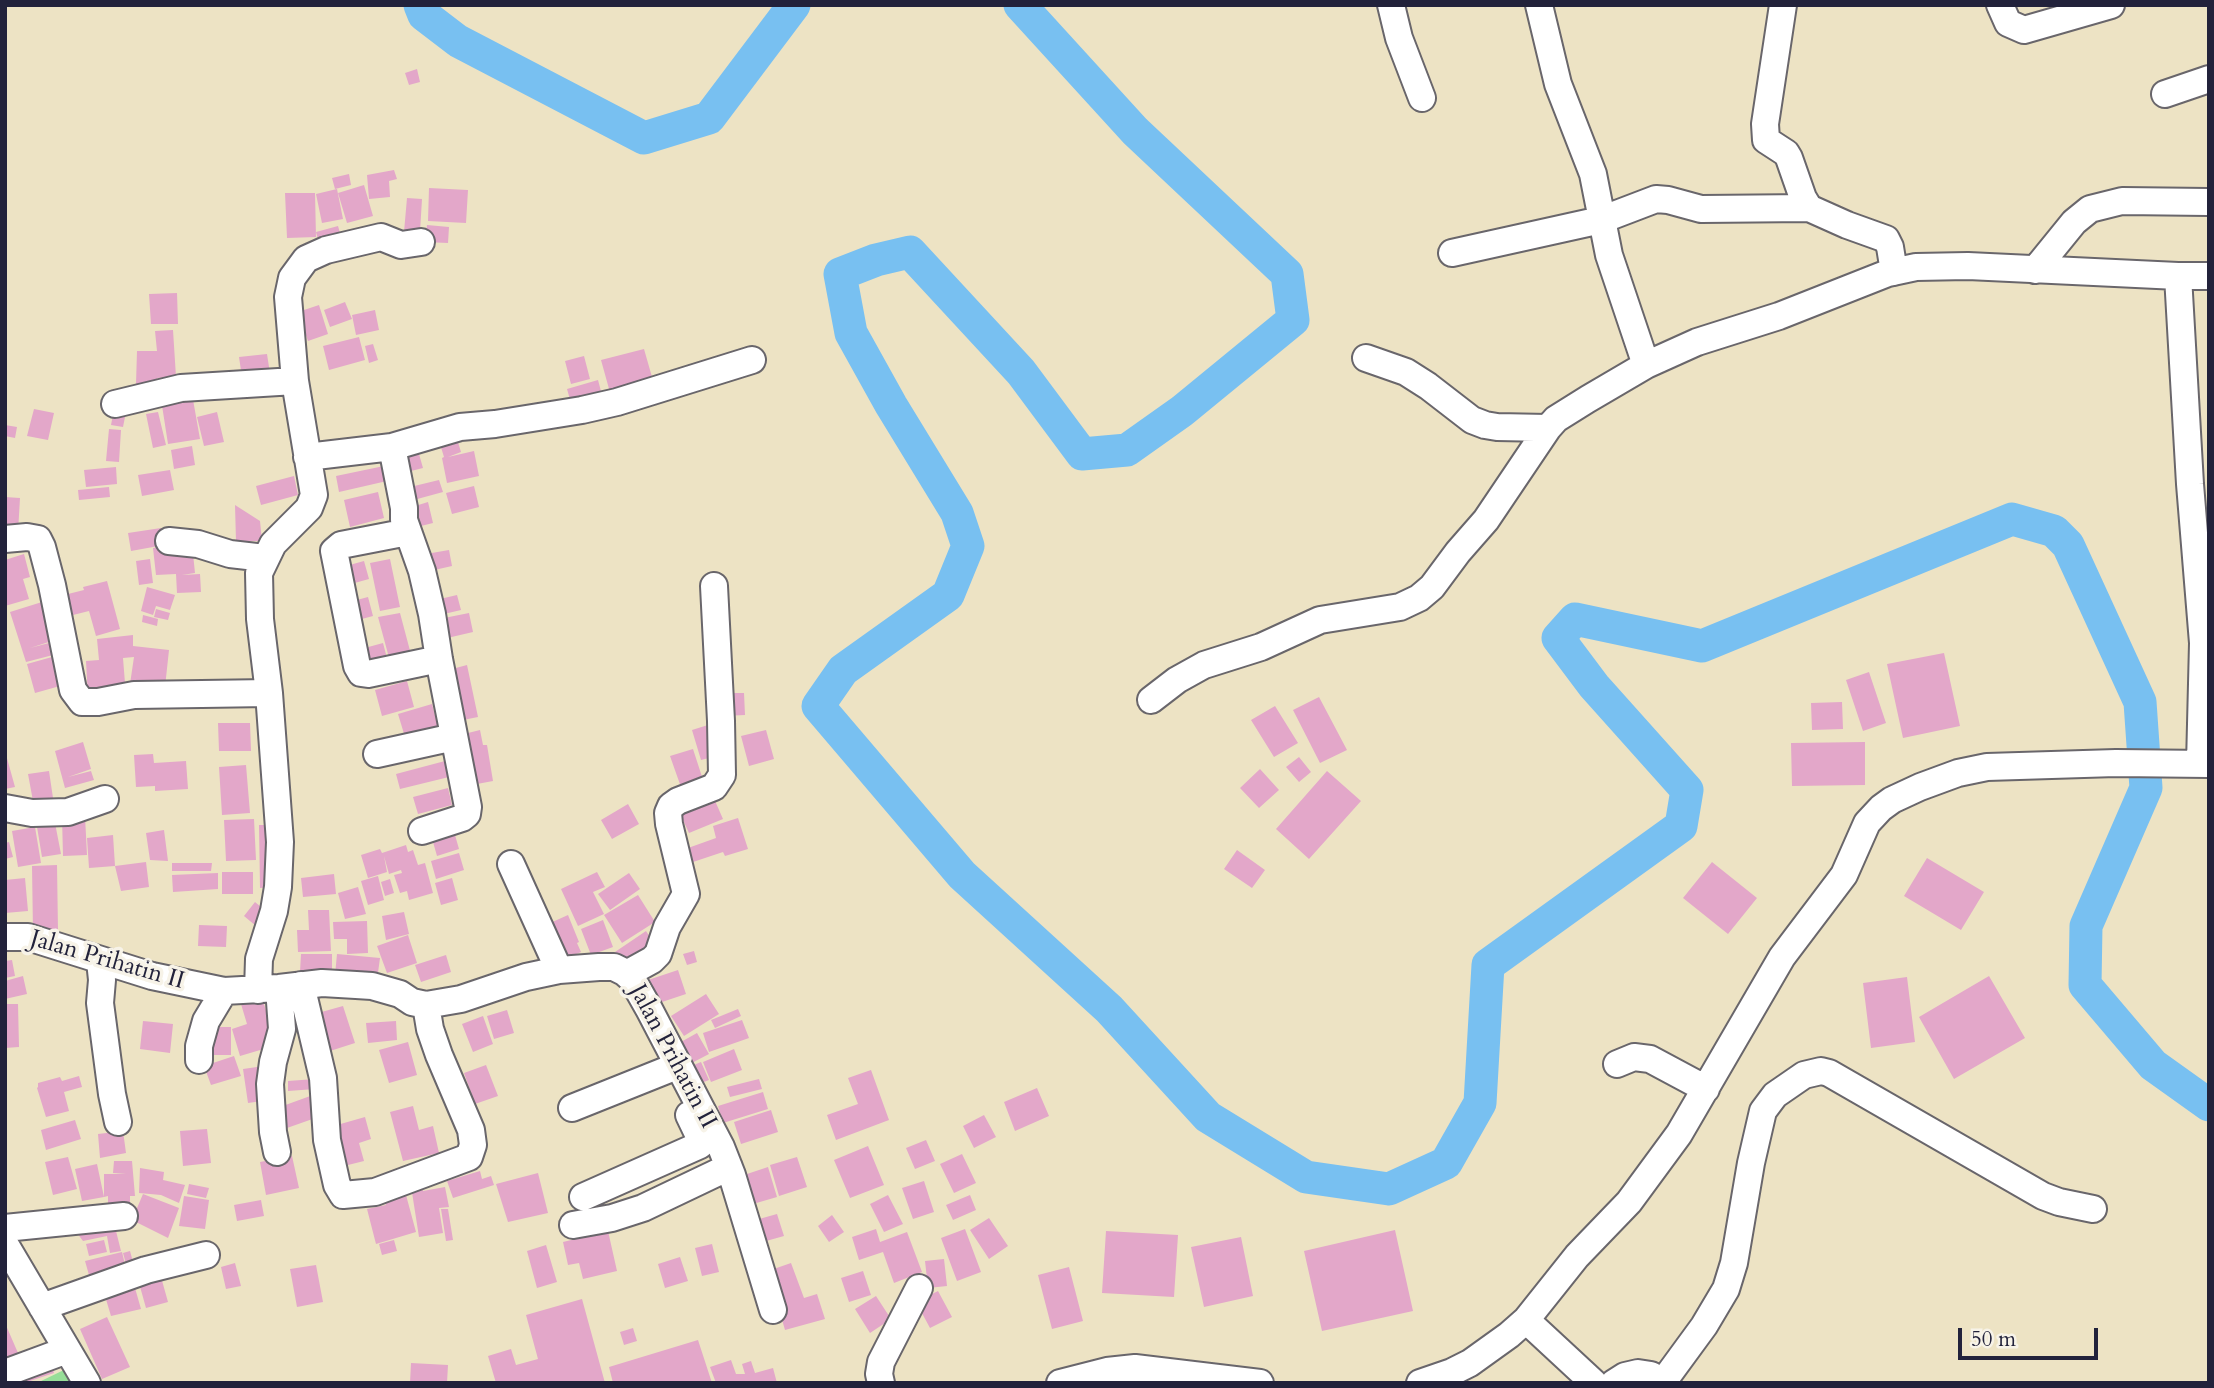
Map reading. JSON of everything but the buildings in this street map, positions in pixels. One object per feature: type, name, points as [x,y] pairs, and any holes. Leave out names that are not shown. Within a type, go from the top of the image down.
[{"type":"street","points":[[1391,5],[1399,38],[1422,98]]},
{"type":"street","points":[[1539,5],[1558,84],[1593,174],[1609,255],[1646,365]]},
{"type":"street","points":[[1783,5],[1765,136],[1769,143],[1781,149],[1789,158],[1809,208]]},
{"type":"street","points":[[2000,5],[2008,23],[2024,30],[2111,5]]},
{"type":"street","points":[[2165,94],[2209,79]]},
{"type":"street","points":[[1452,253],[1601,220],[1648,201],[1663,199],[1701,209],[1809,208],[1886,239],[1894,272]]},
{"type":"street","points":[[2035,270],[2074,222],[2090,209],[2122,201],[2208,202]]},
{"type":"street","points":[[421,242],[401,245],[389,239],[375,237],[317,253],[300,265],[292,278],[288,297],[295,381],[314,495],[309,508],[273,544],[259,573],[258,588],[280,842],[274,911],[259,958],[279,988],[323,1078],[327,1140],[337,1185],[343,1195],[376,1192],[469,1157],[473,1145],[471,1130],[439,1055],[430,1029],[426,1005]]},
{"type":"street","points":[[1151,700],[1177,680],[1204,665],[1261,647],[1320,620],[1400,607],[1419,598],[1432,587],[1486,520],[1556,419],[1646,365],[1697,342],[1779,316],[1894,272],[1930,265],[2209,276]]},
{"type":"street","points":[[1420,1383],[1470,1363],[1525,1320],[1577,1256],[1629,1202],[1679,1134],[1782,957],[1838,884],[1867,823],[1881,808],[1920,787],[1971,769],[2116,763],[2195,764],[2203,643],[2190,484],[2178,276]]},
{"type":"street","points":[[1366,358],[1406,373],[1428,386],[1472,420],[1485,425],[1548,428]]},
{"type":"street","points":[[307,457],[392,447],[460,428],[550,416],[617,402],[752,360]]},
{"type":"street","points":[[115,404],[181,388],[295,381]]},
{"type":"street","points":[[392,447],[404,520],[426,589],[468,807],[467,814],[422,831]]},
{"type":"street","points":[[408,532],[348,543],[334,551],[355,659],[359,671],[363,674],[439,659]]},
{"type":"street","points":[[5,539],[38,539],[42,547],[73,690],[82,702],[98,702],[134,695],[269,693]]},
{"type":"street","points":[[169,541],[198,544],[230,554],[265,558]]},
{"type":"street","points":[[632,979],[632,971],[658,954],[667,927],[686,894],[669,824],[668,813],[671,806],[714,787],[722,775],[722,721],[714,586]]},
{"type":"street","points":[[377,754],[454,737]]},
{"type":"street","points":[[5,808],[32,813],[68,812],[105,799]]},
{"type":"street","points":[[511,864],[559,970]]},
{"type":"street","name":"Jalan Prihatin II","points":[[5,937],[28,937],[152,976],[224,991],[322,983],[372,986],[426,1005],[461,999],[526,977],[559,970],[614,967],[632,979],[673,1068],[722,1147],[773,1310]]},
{"type":"street","points":[[100,961],[103,980],[100,1003],[118,1122]]},
{"type":"street","points":[[276,1152],[270,1084],[282,1029],[279,988]]},
{"type":"street","points":[[199,1060],[199,1046],[206,1021],[224,991]]},
{"type":"street","points":[[1617,1064],[1634,1057],[1650,1059],[1706,1089]]},
{"type":"street","points":[[572,1108],[673,1068],[699,1137],[699,1145],[583,1198]]},
{"type":"street","points":[[1614,1383],[1625,1376],[1638,1373],[1651,1375],[1663,1382],[1704,1326],[1726,1289],[1734,1263],[1763,1111],[1775,1095],[1804,1075],[1821,1071],[1829,1073],[2043,1196],[2093,1209]]},
{"type":"street","points":[[573,1225],[612,1218],[643,1208],[729,1167]]},
{"type":"street","points":[[5,1228],[124,1216]]},
{"type":"street","points":[[5,1244],[87,1383]]},
{"type":"street","points":[[41,1307],[146,1270],[206,1255]]},
{"type":"street","points":[[881,1383],[881,1362],[919,1288]]},
{"type":"street","points":[[1525,1320],[1594,1383]]},
{"type":"street","points":[[5,1373],[67,1350]]},
{"type":"street","points":[[1060,1383],[1107,1371],[1135,1368],[1260,1383]]},
{"type":"green space","points":[[68,1368],[79,1383],[37,1383]]},
{"type":"waterway","points":[[420,5],[424,15],[458,41],[644,138],[709,118],[794,5]]},
{"type":"waterway","points":[[1020,5],[1135,131],[1287,274],[1293,320],[1182,411],[1127,450],[1082,454],[1021,372],[910,252],[876,260],[840,274],[851,333],[957,513],[968,546],[948,595],[843,670],[818,706],[962,875],[1109,1009],[1208,1117],[1306,1177],[1389,1189],[1446,1163],[1480,1103],[1488,965],[1681,826],[1687,790],[1594,686],[1558,638],[1575,619],[1702,646],[2012,519],[2054,531],[2068,545],[2140,702],[2146,788],[2086,926],[2085,985],[2153,1065],[2209,1105]]}]
